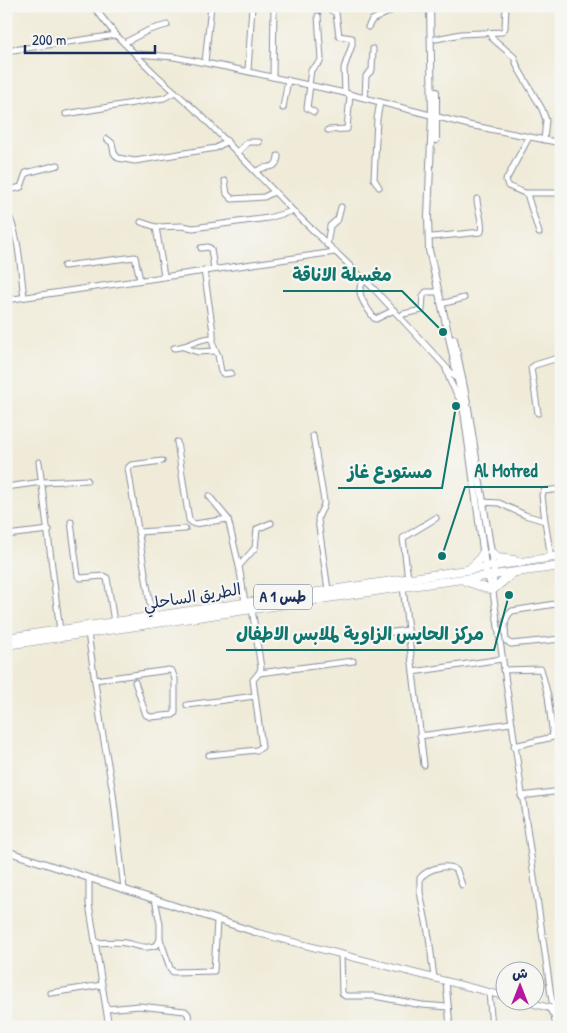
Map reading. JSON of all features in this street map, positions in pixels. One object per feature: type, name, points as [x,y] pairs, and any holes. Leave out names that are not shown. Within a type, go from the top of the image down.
[{"type":"highway","points":[[466,571],[487,552],[498,558],[523,562]]},
{"type":"highway","name":"الطريق الساحلي","points":[[6,645],[461,580],[523,562],[561,556]]},
{"type":"highway","name":"الطريق الساحلي","points":[[6,638],[466,571],[514,572],[561,566]]},
{"type":"highway","points":[[461,580],[493,590],[514,572]]},
{"type":"main road","points":[[432,7],[436,38],[430,258],[460,380],[490,571]]},
{"type":"main road","points":[[432,7],[434,115]]},
{"type":"main road","points":[[430,217],[434,257],[445,303],[483,502],[487,552]]},
{"type":"main road","points":[[6,851],[264,935],[494,993]]},
{"type":"main road","points":[[544,1006],[560,1011]]},
{"type":"street","points":[[93,6],[116,35],[238,152],[293,212],[394,310],[431,349],[446,368],[460,380]]},
{"type":"street","points":[[205,62],[212,6]]},
{"type":"street","points":[[248,71],[252,6]]},
{"type":"street","points":[[273,77],[274,6]]},
{"type":"street","points":[[323,6],[337,14],[339,36],[352,38],[352,45],[344,68],[348,94],[348,129],[328,130]]},
{"type":"street","points":[[334,11],[340,6]]},
{"type":"street","points":[[368,26],[372,20],[401,6]]},
{"type":"street","points":[[408,6],[414,9],[432,7]]},
{"type":"street","points":[[436,38],[504,30],[506,6]]},
{"type":"street","points":[[314,112],[307,108],[311,70],[321,59],[318,16]]},
{"type":"street","points":[[124,43],[149,30],[167,25]]},
{"type":"street","points":[[491,33],[492,38],[514,57],[518,68],[542,108],[546,120],[544,140]]},
{"type":"street","points":[[6,51],[116,35]]},
{"type":"street","points":[[365,98],[366,76],[372,70],[373,49]]},
{"type":"street","points":[[136,54],[174,57],[248,71],[365,98],[469,125],[561,143]]},
{"type":"street","points":[[283,108],[288,80]]},
{"type":"street","points":[[66,114],[164,98],[175,92]]},
{"type":"street","points":[[379,187],[374,179],[376,119],[380,102]]},
{"type":"street","points":[[529,137],[506,180],[508,186],[525,192],[561,193]]},
{"type":"street","points":[[107,139],[112,143],[116,156],[126,161],[216,148],[227,141]]},
{"type":"street","points":[[238,152],[248,142],[258,142]]},
{"type":"street","points":[[256,172],[259,168],[276,165],[278,156]]},
{"type":"street","points":[[6,191],[21,187],[24,177],[30,171],[58,165]]},
{"type":"street","points":[[224,181],[228,197],[232,199],[264,197],[274,192]]},
{"type":"street","points":[[525,192],[529,198],[539,233]]},
{"type":"street","points":[[432,237],[481,232],[477,200]]},
{"type":"street","points":[[328,245],[330,226],[337,220],[341,207]]},
{"type":"street","points":[[6,210],[11,219],[16,239],[24,297]]},
{"type":"street","points":[[141,222],[156,227],[182,226],[193,228],[268,218],[293,212]]},
{"type":"street","points":[[156,227],[164,276]]},
{"type":"street","points":[[202,248],[208,247],[211,250],[214,269]]},
{"type":"street","points":[[6,300],[335,252]]},
{"type":"street","points":[[64,266],[135,257],[140,280]]},
{"type":"street","points":[[204,270],[213,345],[218,355],[221,372],[224,374],[231,373]]},
{"type":"street","points":[[365,281],[360,284],[359,288],[361,296],[374,318],[376,319],[394,310]]},
{"type":"street","points":[[400,317],[403,314],[422,310],[423,296],[426,292],[438,292]]},
{"type":"street","points":[[445,303],[464,298]]},
{"type":"street","points":[[174,348],[182,347],[200,339],[213,338]]},
{"type":"street","points":[[182,347],[198,352],[215,351]]},
{"type":"street","points":[[538,414],[531,368],[561,357]]},
{"type":"street","points":[[446,368],[450,381],[463,404]]},
{"type":"street","points":[[313,436],[324,501],[324,507],[318,516],[318,520],[328,590]]},
{"type":"street","points":[[178,442],[190,520],[194,524],[228,518]]},
{"type":"street","points":[[152,616],[128,468],[131,465],[162,461]]},
{"type":"street","points":[[39,462],[49,530],[60,631]]},
{"type":"street","points":[[6,487],[42,482],[87,480]]},
{"type":"street","points":[[551,558],[542,495],[544,491],[561,489]]},
{"type":"street","points":[[209,496],[228,518],[245,602]]},
{"type":"street","points":[[483,502],[500,503],[525,515],[545,521]]},
{"type":"street","points":[[408,579],[403,538],[436,518]]},
{"type":"street","points":[[71,522],[78,576],[81,578],[103,576],[107,578],[114,622]]},
{"type":"street","points":[[239,566],[255,548],[257,529],[271,523]]},
{"type":"street","points":[[6,535],[49,530]]},
{"type":"street","points":[[138,532],[185,530]]},
{"type":"street","points":[[490,571],[551,995],[554,1006],[560,1011]]},
{"type":"street","points":[[403,587],[424,765]]},
{"type":"street","points":[[561,602],[512,611],[506,616],[505,624],[506,641],[511,644],[561,639]]},
{"type":"street","points":[[210,756],[260,749],[262,745],[253,680],[260,673],[261,668],[252,609]]},
{"type":"street","points":[[372,635],[408,630]]},
{"type":"street","points":[[88,633],[113,793],[124,889]]},
{"type":"street","points":[[413,672],[502,659]]},
{"type":"street","points":[[260,673],[353,661]]},
{"type":"street","points":[[503,670],[541,669],[549,701],[553,737],[514,746]]},
{"type":"street","points":[[95,680],[172,671],[175,679],[175,713],[173,715],[151,717],[146,715],[135,682]]},
{"type":"street","points":[[187,705],[255,696]]},
{"type":"street","points":[[420,736],[511,722]]},
{"type":"street","points":[[521,796],[561,791]]},
{"type":"street","points":[[434,978],[430,937],[420,892],[420,878],[430,870],[450,867],[457,871],[462,885]]},
{"type":"street","points":[[89,879],[89,904],[109,1027]]},
{"type":"street","points":[[155,899],[160,924],[160,939],[173,972],[214,971],[217,920]]},
{"type":"street","points":[[96,943],[125,943],[149,948],[157,945],[160,939]]},
{"type":"street","points":[[341,954],[343,996],[374,996],[422,1006],[448,1007]]},
{"type":"street","points":[[446,981],[450,1027]]},
{"type":"street","points":[[51,993],[102,985]]},
{"type":"street","points":[[489,992],[492,1027]]},
{"type":"street","points":[[544,1002],[551,995]]},
{"type":"street","points":[[107,1010],[140,1006],[185,1011],[188,1014],[190,1027]]},
{"type":"street","points":[[549,1008],[554,1016],[556,1027]]},
{"type":"place","name":"مغسلة الاناقة","points":[[443,332]]},
{"type":"place","name":"مستودع غاز","points":[[456,406]]},
{"type":"place","name":"Al Motred","points":[[442,556]]},
{"type":"place","name":"مركز الحايس الزاوية لملابس الاطفال","points":[[509,595]]}]
